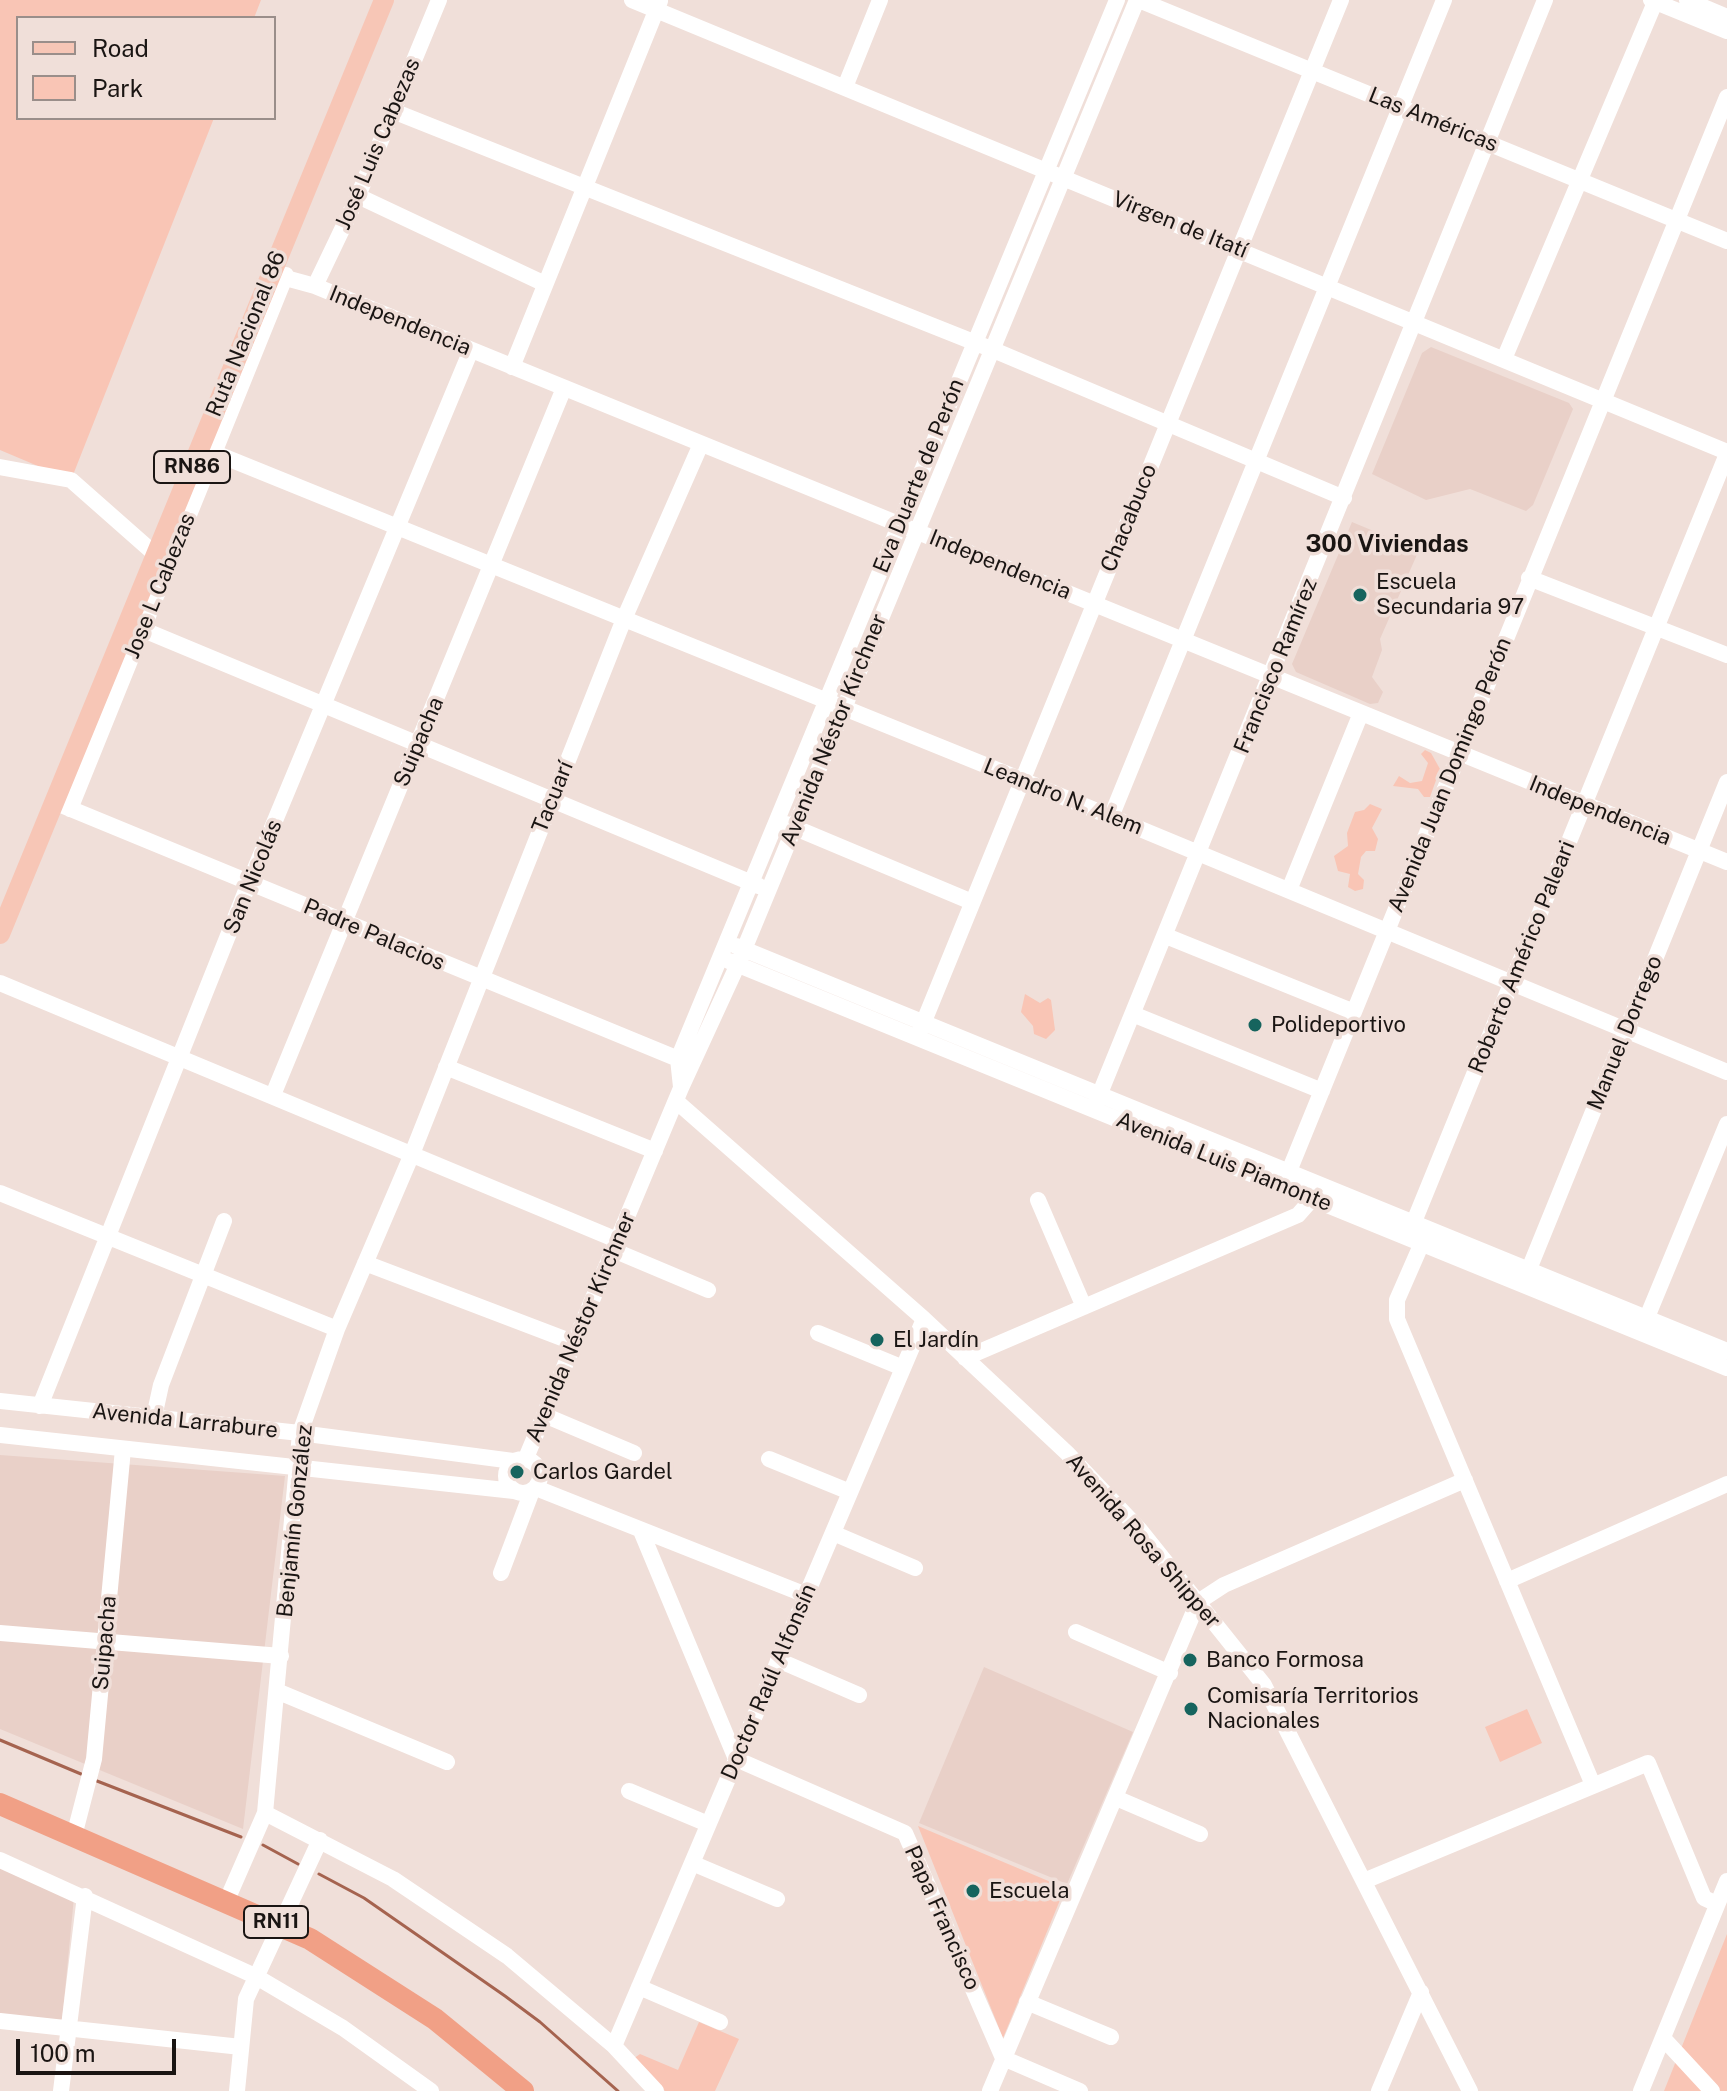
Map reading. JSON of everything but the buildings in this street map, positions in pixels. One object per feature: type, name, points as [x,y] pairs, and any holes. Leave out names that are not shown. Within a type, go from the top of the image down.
[{"type":"highway","name":"RN11","points":[[0,1804],[279,1924],[385,1985],[435,2019],[523,2091]]},
{"type":"main road","name":"Ruta Nacional 86","points":[[0,934],[62,806],[135,626],[156,555],[207,450],[279,274],[384,0]]},
{"type":"street","name":"José Luis Cabezas","points":[[315,286],[358,196],[439,0]]},
{"type":"street","name":"Virgen de Itatí","points":[[632,0],[658,5],[845,87],[1727,453]]},
{"type":"street","points":[[845,87],[880,0]]},
{"type":"street","name":"Eva Duarte de Perón","points":[[678,1094],[723,951],[899,525],[983,346],[1046,170],[1117,0]]},
{"type":"street","name":"Las Américas","points":[[1138,0],[1727,241]]},
{"type":"street","name":"Avenida Néstor Kirchner","points":[[686,1062],[741,956],[916,532],[983,346],[1063,177],[1138,0]]},
{"type":"street","name":"Chacabuco","points":[[920,1030],[1341,0]]},
{"type":"street","points":[[1111,817],[1444,0]]},
{"type":"street","name":"Francisco Ramírez","points":[[1098,1102],[1545,0]]},
{"type":"street","points":[[1687,0],[1727,17]]},
{"type":"street","points":[[1504,359],[1654,1],[1727,31]]},
{"type":"street","points":[[512,367],[658,5]]},
{"type":"street","name":"Avenida Juan Domingo Perón","points":[[1286,1179],[1529,578],[1605,403],[1727,97]]},
{"type":"street","points":[[393,111],[586,185],[983,346],[1344,498]]},
{"type":"street","points":[[358,196],[545,284]]},
{"type":"street","name":"Independencia","points":[[279,274],[315,286],[1727,862]]},
{"type":"street","name":"San Nicolás","points":[[40,1406],[249,883],[471,350]]},
{"type":"street","name":"Suipacha","points":[[273,1095],[564,388]]},
{"type":"street","name":"Tacuarí","points":[[412,1154],[624,619],[701,444]]},
{"type":"street","name":"Leandro N. Alem","points":[[207,450],[1022,780],[1727,1072]]},
{"type":"street","name":"Jose L Cabezas","points":[[135,626],[207,450]]},
{"type":"street","name":"Roberto Américo Paleari","points":[[1593,1785],[1397,1319],[1397,1300],[1417,1233],[1511,985],[1727,453]]},
{"type":"street","points":[[0,467],[71,480],[156,555]]},
{"type":"street","points":[[1529,578],[1727,655]]},
{"type":"street","points":[[135,626],[768,889]]},
{"type":"street","points":[[1289,890],[1361,713]]},
{"type":"street","name":"Manuel Dorrego","points":[[1526,1277],[1727,782]]},
{"type":"street","name":"Padre Palacios","points":[[62,806],[686,1062]]},
{"type":"street","points":[[777,821],[972,902]]},
{"type":"street","points":[[1166,936],[1354,1012]]},
{"type":"street","name":"Avenida Luis Piamonte","points":[[723,951],[1644,1326],[1727,1368]]},
{"type":"street","points":[[0,983],[412,1154],[708,1290]]},
{"type":"street","points":[[1135,1015],[1322,1091]]},
{"type":"street","points":[[446,1067],[655,1151]]},
{"type":"street","name":"Avenida Néstor Kirchner","points":[[520,1460],[544,1415],[678,1094]]},
{"type":"street","name":"Avenida Rosa Shipper","points":[[678,1094],[1067,1453],[1120,1507],[1198,1602],[1269,1692],[1470,2091]]},
{"type":"street","points":[[1644,1326],[1727,1124]]},
{"type":"street","name":"Benjamín González","points":[[227,1900],[265,1813],[279,1692],[300,1433],[337,1329],[412,1154]]},
{"type":"street","points":[[965,1358],[1298,1215],[1318,1192]]},
{"type":"street","points":[[0,1193],[337,1329]]},
{"type":"street","points":[[1038,1200],[1084,1307]]},
{"type":"street","points":[[154,1417],[161,1385],[224,1221]]},
{"type":"street","points":[[365,1263],[575,1343]]},
{"type":"street","name":"Doctor Raúl Alfonsín","points":[[614,2046],[924,1319]]},
{"type":"street","name":"Avenida Luis Piamonte","points":[[1644,1326],[1727,1351]]},
{"type":"street","points":[[818,1333],[903,1368]]},
{"type":"street","name":"Avenida Larrabure","points":[[0,1401],[520,1460]]},
{"type":"street","points":[[544,1415],[634,1453]]},
{"type":"street","name":"Avenida Larrabure","points":[[0,1435],[514,1491]]},
{"type":"street","name":"Suipacha","points":[[74,1836],[94,1759],[123,1449]]},
{"type":"street","points":[[769,1459],[850,1492]]},
{"type":"street","points":[[501,1573],[534,1489],[541,1479],[539,1468],[520,1460],[506,1476],[514,1491],[534,1489],[806,1595]]},
{"type":"street","points":[[990,2091],[1198,1602],[1224,1585],[1465,1480]]},
{"type":"street","points":[[1507,1581],[1727,1484]]},
{"type":"street","points":[[641,1531],[736,1759]]},
{"type":"street","points":[[833,1533],[915,1568]]},
{"type":"street","points":[[1076,1632],[1170,1673]]},
{"type":"street","points":[[0,1633],[281,1656]]},
{"type":"street","points":[[778,1660],[859,1695]]},
{"type":"street","points":[[279,1692],[447,1762]]},
{"type":"street","name":"Papa Francisco","points":[[736,1759],[905,1833],[1003,2058]]},
{"type":"street","points":[[1364,1881],[1648,1763],[1704,1898],[1717,1904]]},
{"type":"street","points":[[629,1791],[708,1824]]},
{"type":"street","points":[[1116,1798],[1200,1834]]},
{"type":"street","points":[[265,1813],[393,1879],[451,1917],[559,1997],[614,2046],[656,2091]]},
{"type":"street","points":[[237,2091],[246,1999],[320,1840]]},
{"type":"street","points":[[0,1860],[85,1896],[255,1976],[343,2028],[431,2091]]},
{"type":"street","points":[[692,1863],[777,1899]]},
{"type":"street","points":[[1641,2091],[1727,1881]]},
{"type":"street","points":[[61,2091],[85,1896]]},
{"type":"street","points":[[639,1987],[720,2022]]},
{"type":"street","points":[[1379,2091],[1421,1992]]},
{"type":"street","points":[[1027,2002],[1111,2037]]},
{"type":"street","points":[[0,2021],[241,2047]]},
{"type":"street","points":[[1663,2038],[1712,2091]]},
{"type":"street","points":[[1003,2058],[1080,2091]]},
{"type":"shaded area","points":[[1431,347],[1569,403],[1573,409],[1533,505],[1526,511],[1470,489],[1426,500],[1372,474],[1422,353]]},
{"type":"shaded area","name":"Escuela Secundaria 97","points":[[1352,522],[1419,550],[1380,639],[1382,650],[1372,677],[1383,692],[1378,703],[1370,704],[1296,672],[1292,664]]},
{"type":"shaded area","points":[[0,1455],[285,1476],[243,1829],[0,1729]]},
{"type":"shaded area","points":[[984,1667],[1133,1732],[1067,1884],[919,1823]]},
{"type":"shaded area","points":[[0,1865],[74,1897],[62,2022],[0,2016]]},
{"type":"green space","points":[[0,0],[261,0],[255,16],[16,16],[16,120],[213,120],[71,480],[0,450]]},
{"type":"green space","points":[[1425,750],[1431,753],[1440,769],[1430,797],[1424,797],[1418,789],[1393,786],[1399,776],[1410,783],[1422,781],[1428,763],[1421,754]]},
{"type":"green space","points":[[1370,804],[1382,809],[1372,828],[1378,839],[1375,851],[1366,851],[1361,857],[1358,874],[1364,880],[1363,889],[1355,891],[1348,887],[1350,874],[1338,871],[1334,856],[1348,846],[1347,833],[1355,812],[1364,810]]},
{"type":"green space","points":[[1025,994],[1040,1003],[1048,998],[1051,1000],[1055,1030],[1046,1039],[1034,1034],[1033,1026],[1021,1012]]},
{"type":"green space","points":[[1527,1709],[1542,1743],[1500,1762],[1485,1727]]},
{"type":"green space","points":[[918,1826],[1065,1888],[1003,2038]]},
{"type":"green space","points":[[1727,1934],[1727,2091],[1664,2091]]},
{"type":"green space","points":[[699,2022],[739,2039],[715,2091],[665,2091],[633,2059],[640,2054],[678,2070]]},
{"type":"waterway","points":[[0,1740],[81,1774]]},
{"type":"waterway","points":[[97,1781],[241,1837]]},
{"type":"waterway","points":[[263,1845],[298,1864]]},
{"type":"waterway","points":[[319,1874],[364,1898],[505,1996],[540,2022],[618,2091]]},
{"type":"place","name":"Escuela Secundaria 97","points":[[1360,595]]},
{"type":"place","name":"Polideportivo","points":[[1255,1025]]},
{"type":"place","name":"El Jardín","points":[[877,1340]]},
{"type":"place","name":"Carlos Gardel","points":[[517,1472]]},
{"type":"place","name":"Banco Formosa","points":[[1190,1660]]},
{"type":"place","name":"Comisaría Territorios Nacionales","points":[[1191,1709]]},
{"type":"place","name":"Escuela","points":[[973,1891]]},
{"type":"district","name":"300 Viviendas","points":[[1387,545]]}]
